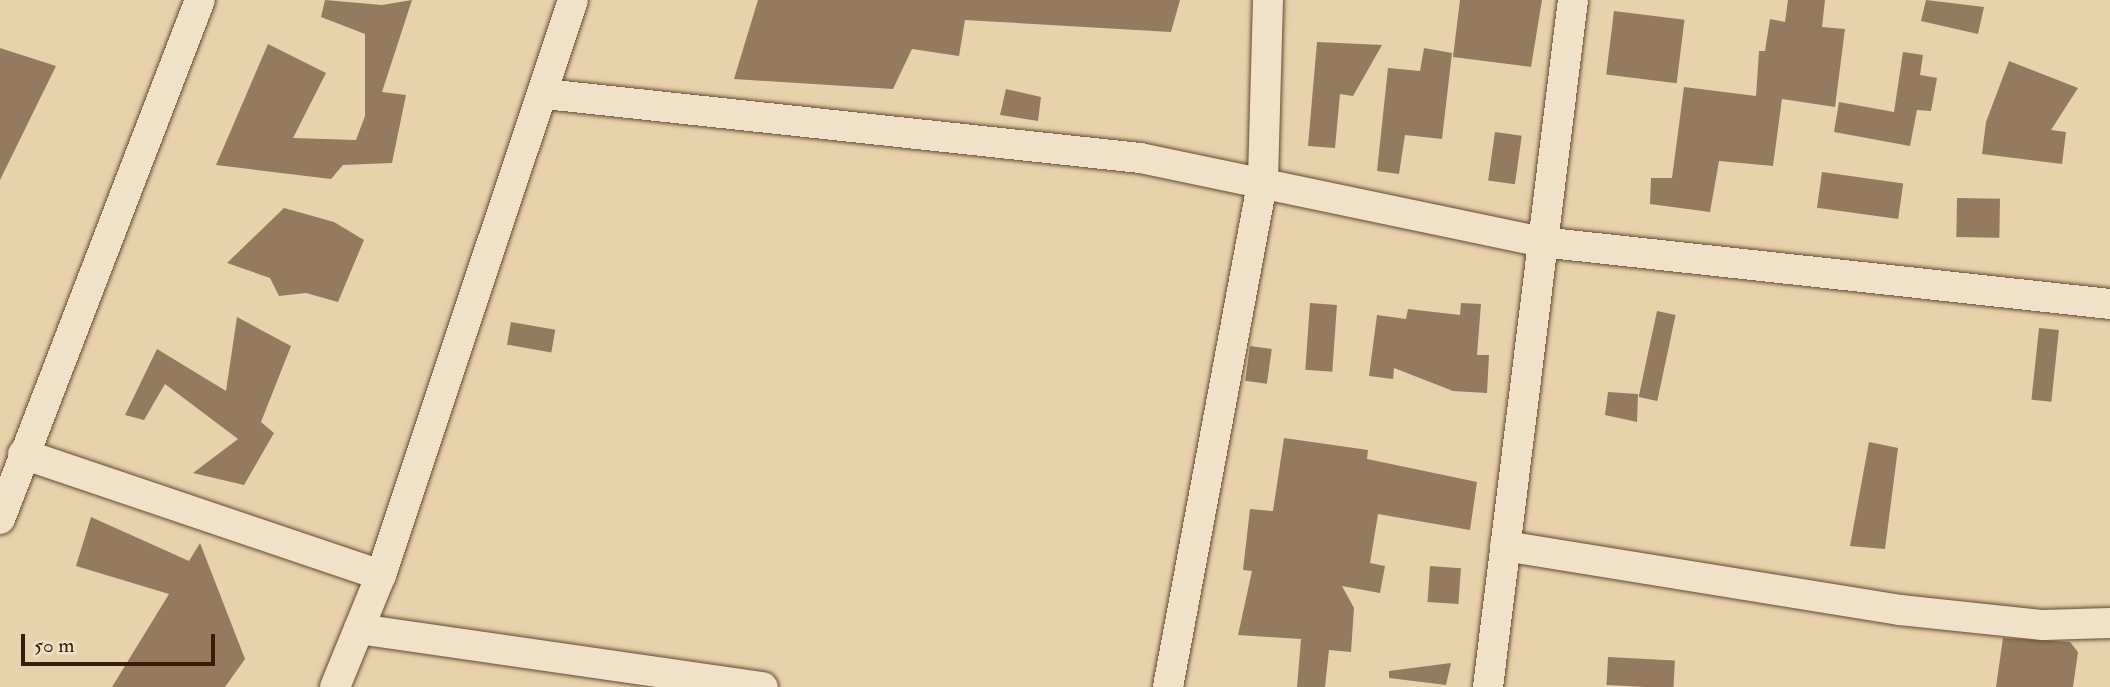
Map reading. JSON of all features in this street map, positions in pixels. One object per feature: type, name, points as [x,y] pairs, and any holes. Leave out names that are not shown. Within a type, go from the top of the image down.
[{"type":"street","points":[[0,519],[200,0]]},
{"type":"street","points":[[335,687],[381,575],[545,93],[573,0]]},
{"type":"street","points":[[1168,687],[1264,179],[1268,0]]},
{"type":"street","points":[[1488,687],[1573,0]]},
{"type":"street","points":[[545,93],[1140,158],[1264,179],[1541,242],[2110,304]]},
{"type":"street","points":[[23,454],[381,575]]},
{"type":"street","points":[[1505,546],[1900,610],[2043,625],[2110,623]]},
{"type":"street","points":[[359,629],[763,687]]},
{"type":"building","points":[[325,0],[382,5],[412,0],[382,92],[406,95],[392,163],[343,165],[331,179],[216,165],[268,44],[326,73],[293,138],[356,140],[365,116],[365,34],[321,17]]},
{"type":"building","points":[[758,0],[1180,0],[1171,32],[965,20],[959,56],[912,49],[893,89],[734,79]]},
{"type":"building","points":[[1460,0],[1542,0],[1531,67],[1453,57]]},
{"type":"building","points":[[1788,0],[1825,0],[1822,27],[1845,29],[1835,107],[1782,99],[1773,166],[1719,161],[1710,212],[1650,204],[1651,178],[1672,178],[1684,87],[1756,96],[1759,51],[1765,51],[1770,19],[1785,22]]},
{"type":"building","points":[[1926,0],[1984,7],[1978,34],[1921,21]]},
{"type":"building","points":[[1614,11],[1684,20],[1677,83],[1606,75]]},
{"type":"building","points":[[1317,42],[1382,45],[1353,96],[1340,94],[1335,148],[1308,146]]},
{"type":"building","points":[[0,48],[56,66],[0,180]]},
{"type":"building","points":[[1424,48],[1452,53],[1442,139],[1405,135],[1399,174],[1377,171],[1388,68],[1420,71]]},
{"type":"building","points":[[1903,52],[1923,55],[1920,75],[1937,78],[1931,111],[1917,110],[1910,146],[1834,132],[1839,102],[1894,112]]},
{"type":"building","points":[[2009,61],[2078,88],[2051,130],[2066,132],[2062,164],[1982,154],[1986,122]]},
{"type":"building","points":[[1006,89],[1041,97],[1038,121],[1000,115]]},
{"type":"building","points":[[1495,132],[1522,136],[1515,184],[1488,181]]},
{"type":"building","points":[[1822,172],[1903,183],[1898,219],[1817,208]]},
{"type":"building","points":[[1957,198],[2000,199],[1999,238],[1956,237]]},
{"type":"building","points":[[284,208],[334,222],[364,240],[338,302],[306,293],[279,296],[270,278],[227,263]]},
{"type":"building","points":[[1310,303],[1337,305],[1332,372],[1305,370]]},
{"type":"building","points":[[1461,303],[1481,304],[1477,355],[1489,355],[1487,393],[1453,391],[1394,368],[1393,379],[1369,376],[1377,315],[1406,319],[1408,309],[1460,315]]},
{"type":"building","points":[[1657,311],[1676,315],[1657,401],[1639,397]]},
{"type":"building","points":[[237,317],[291,346],[261,422],[274,433],[244,485],[193,473],[238,439],[165,384],[144,420],[125,415],[157,349],[226,391]]},
{"type":"building","points":[[511,322],[555,330],[551,352],[507,345]]},
{"type":"building","points":[[2039,328],[2059,330],[2051,402],[2031,400]]},
{"type":"building","points":[[1250,346],[1272,349],[1267,384],[1245,381]]},
{"type":"building","points":[[1608,392],[1638,394],[1637,422],[1605,415]]},
{"type":"building","points":[[1284,438],[1368,450],[1367,459],[1477,482],[1470,530],[1378,514],[1370,563],[1385,566],[1380,593],[1342,586],[1354,608],[1351,652],[1329,650],[1325,687],[1297,687],[1301,639],[1238,635],[1252,571],[1243,570],[1250,509],[1273,511]]},
{"type":"building","points":[[1869,442],[1898,448],[1885,549],[1850,546]]},
{"type":"building","points":[[91,517],[189,561],[200,543],[245,659],[225,687],[112,687],[169,594],[76,566]]},
{"type":"building","points":[[1430,566],[1461,568],[1458,604],[1427,602]]},
{"type":"building","points":[[2003,638],[2070,642],[2078,652],[2073,687],[1996,687]]},
{"type":"building","points":[[1608,657],[1675,661],[1674,687],[1607,685]]},
{"type":"building","points":[[1451,663],[1446,685],[1389,678],[1389,671]]}]
